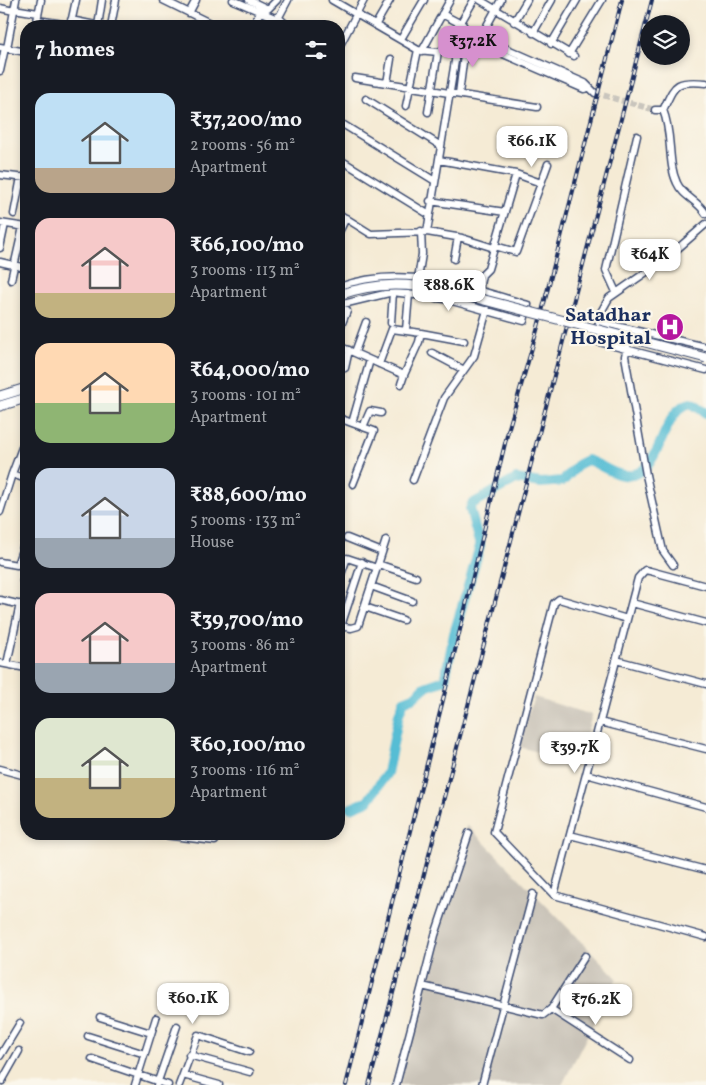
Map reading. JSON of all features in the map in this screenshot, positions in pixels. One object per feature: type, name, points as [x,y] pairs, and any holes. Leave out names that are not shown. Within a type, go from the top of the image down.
[{"type":"main road","points":[[345,288],[387,280],[426,281],[706,352]]},
{"type":"main road","points":[[345,298],[363,288],[392,284],[411,284],[450,291],[706,358]]},
{"type":"main road","points":[[0,396],[20,390]]},
{"type":"main road","points":[[0,406],[20,400]]},
{"type":"street","points":[[0,71],[16,0]]},
{"type":"street","points":[[0,8],[14,10],[37,20],[41,0]]},
{"type":"street","points":[[71,20],[76,0]]},
{"type":"street","points":[[99,20],[102,0]]},
{"type":"street","points":[[111,20],[116,0]]},
{"type":"street","points":[[162,0],[202,20]]},
{"type":"street","points":[[189,13],[196,0]]},
{"type":"street","points":[[233,0],[281,20]]},
{"type":"street","points":[[249,0],[261,10],[270,9],[277,0]]},
{"type":"street","points":[[278,17],[288,0]]},
{"type":"street","points":[[332,0],[340,2],[420,51],[438,52],[474,39]]},
{"type":"street","points":[[345,35],[364,0]]},
{"type":"street","points":[[376,24],[390,0]]},
{"type":"street","points":[[400,40],[424,0]]},
{"type":"street","points":[[406,106],[420,51],[450,0]]},
{"type":"street","points":[[460,24],[474,0]]},
{"type":"street","points":[[480,0],[571,55],[602,0]]},
{"type":"street","points":[[459,94],[474,39],[502,0]]},
{"type":"street","points":[[514,22],[527,0]]},
{"type":"street","points":[[533,33],[552,0]]},
{"type":"street","points":[[551,44],[577,0]]},
{"type":"street","points":[[256,20],[261,10]]},
{"type":"street","points":[[442,14],[460,24],[474,39],[513,55],[584,90],[588,88],[595,93]]},
{"type":"street","points":[[406,330],[412,294],[419,277],[424,232],[439,160],[450,92],[455,45]]},
{"type":"street","points":[[4,48],[20,51]]},
{"type":"street","points":[[428,112],[438,52]]},
{"type":"street","points":[[387,83],[391,59]]},
{"type":"street","points":[[355,78],[536,107]]},
{"type":"street","points":[[706,83],[694,82],[678,85],[671,90],[663,110],[670,127],[674,173],[678,185],[684,195],[699,203],[706,214]]},
{"type":"street","points":[[366,99],[441,146]]},
{"type":"street","points":[[655,110],[663,110]]},
{"type":"street","points":[[345,126],[435,181]]},
{"type":"street","points":[[616,292],[606,270],[637,136]]},
{"type":"street","points":[[439,160],[516,174],[541,183]]},
{"type":"street","points":[[345,163],[428,214]]},
{"type":"street","points":[[346,218],[371,234],[424,232],[458,237],[516,252],[548,164]]},
{"type":"street","points":[[0,174],[20,177]]},
{"type":"street","points":[[479,290],[482,275],[488,269],[516,174]]},
{"type":"street","points":[[14,214],[20,192]]},
{"type":"street","points":[[430,201],[505,212]]},
{"type":"street","points":[[0,248],[3,224],[20,226]]},
{"type":"street","points":[[705,225],[668,257],[609,298],[601,312],[595,341],[706,370]]},
{"type":"street","points":[[454,259],[458,237]]},
{"type":"street","points":[[11,280],[20,245]]},
{"type":"street","points":[[0,262],[20,267]]},
{"type":"street","points":[[345,287],[374,278],[419,277],[479,290],[528,305],[524,321],[487,310],[412,294],[393,292],[345,300]]},
{"type":"street","points":[[391,323],[393,292]]},
{"type":"street","points":[[413,480],[444,398],[476,352],[487,310]]},
{"type":"street","points":[[345,366],[366,322]]},
{"type":"street","points":[[599,322],[706,347]]},
{"type":"street","points":[[379,364],[392,329],[421,332],[464,341]]},
{"type":"street","points":[[631,330],[626,349],[646,475],[663,551],[673,565]]},
{"type":"street","points":[[400,384],[419,342],[421,332]]},
{"type":"street","points":[[345,348],[404,375]]},
{"type":"street","points":[[432,353],[464,370]]},
{"type":"street","points":[[352,423],[370,360]]},
{"type":"street","points":[[363,427],[370,411],[381,413]]},
{"type":"street","points":[[345,422],[374,431],[353,484]]},
{"type":"street","points":[[0,512],[20,453]]},
{"type":"street","points":[[12,474],[20,477]]},
{"type":"street","points":[[347,538],[382,552]]},
{"type":"street","points":[[345,627],[351,628],[358,626],[386,540]]},
{"type":"street","points":[[0,562],[17,566],[20,557]]},
{"type":"street","points":[[345,564],[347,558],[416,577]]},
{"type":"street","points":[[345,611],[362,562]]},
{"type":"street","points":[[554,895],[638,578],[645,570],[706,586]]},
{"type":"street","points":[[371,586],[412,601]]},
{"type":"street","points":[[627,619],[559,599],[554,603],[494,832],[554,895],[706,937]]},
{"type":"street","points":[[0,600],[20,604]]},
{"type":"street","points":[[632,603],[706,623]]},
{"type":"street","points":[[365,607],[403,620]]},
{"type":"street","points":[[20,614],[4,663],[20,667]]},
{"type":"street","points":[[616,660],[706,684]]},
{"type":"street","points":[[600,722],[706,748]]},
{"type":"street","points":[[0,769],[20,774]]},
{"type":"street","points":[[586,774],[706,807]]},
{"type":"street","points":[[396,1085],[436,934],[469,833]]},
{"type":"street","points":[[570,835],[706,870]]},
{"type":"street","points":[[206,840],[215,841]]},
{"type":"street","points":[[482,1085],[533,894]]},
{"type":"street","points":[[422,986],[543,1015],[551,1009],[585,956]]},
{"type":"street","points":[[551,1009],[630,1060]]},
{"type":"street","points":[[100,1017],[151,1034]]},
{"type":"street","points":[[134,1085],[156,1018]]},
{"type":"street","points":[[0,1056],[20,1023]]},
{"type":"street","points":[[157,1083],[177,1026]]},
{"type":"street","points":[[179,1085],[198,1035],[250,1052]]},
{"type":"street","points":[[88,1036],[145,1054]]},
{"type":"street","points":[[1,1082],[19,1051]]},
{"type":"street","points":[[189,1055],[250,1072]]},
{"type":"street","points":[[92,1059],[138,1074],[157,1083],[168,1085]]},
{"type":"street","points":[[182,1075],[219,1085]]},
{"type":"shaded area","points":[[534,697],[592,715],[578,764],[517,746]]},
{"type":"shaded area","points":[[467,825],[617,978],[562,1085],[400,1085]]},
{"type":"waterway","points":[[351,808],[368,801],[387,773],[399,714],[404,701],[414,697],[425,687],[445,680],[454,634],[480,546],[470,509],[472,504],[516,479],[541,483],[563,481],[579,464],[587,460],[618,474],[636,474],[646,467],[654,456],[672,418],[680,408],[691,403],[706,413]]},
{"type":"tunnel","points":[[595,93],[655,110]]},
{"type":"railway","points":[[346,1085],[444,696],[508,431],[538,327],[622,0]]},
{"type":"railway","points":[[369,1085],[652,0]]},
{"type":"place","name":"Satadhar Hospital","points":[[670,327]]}]
